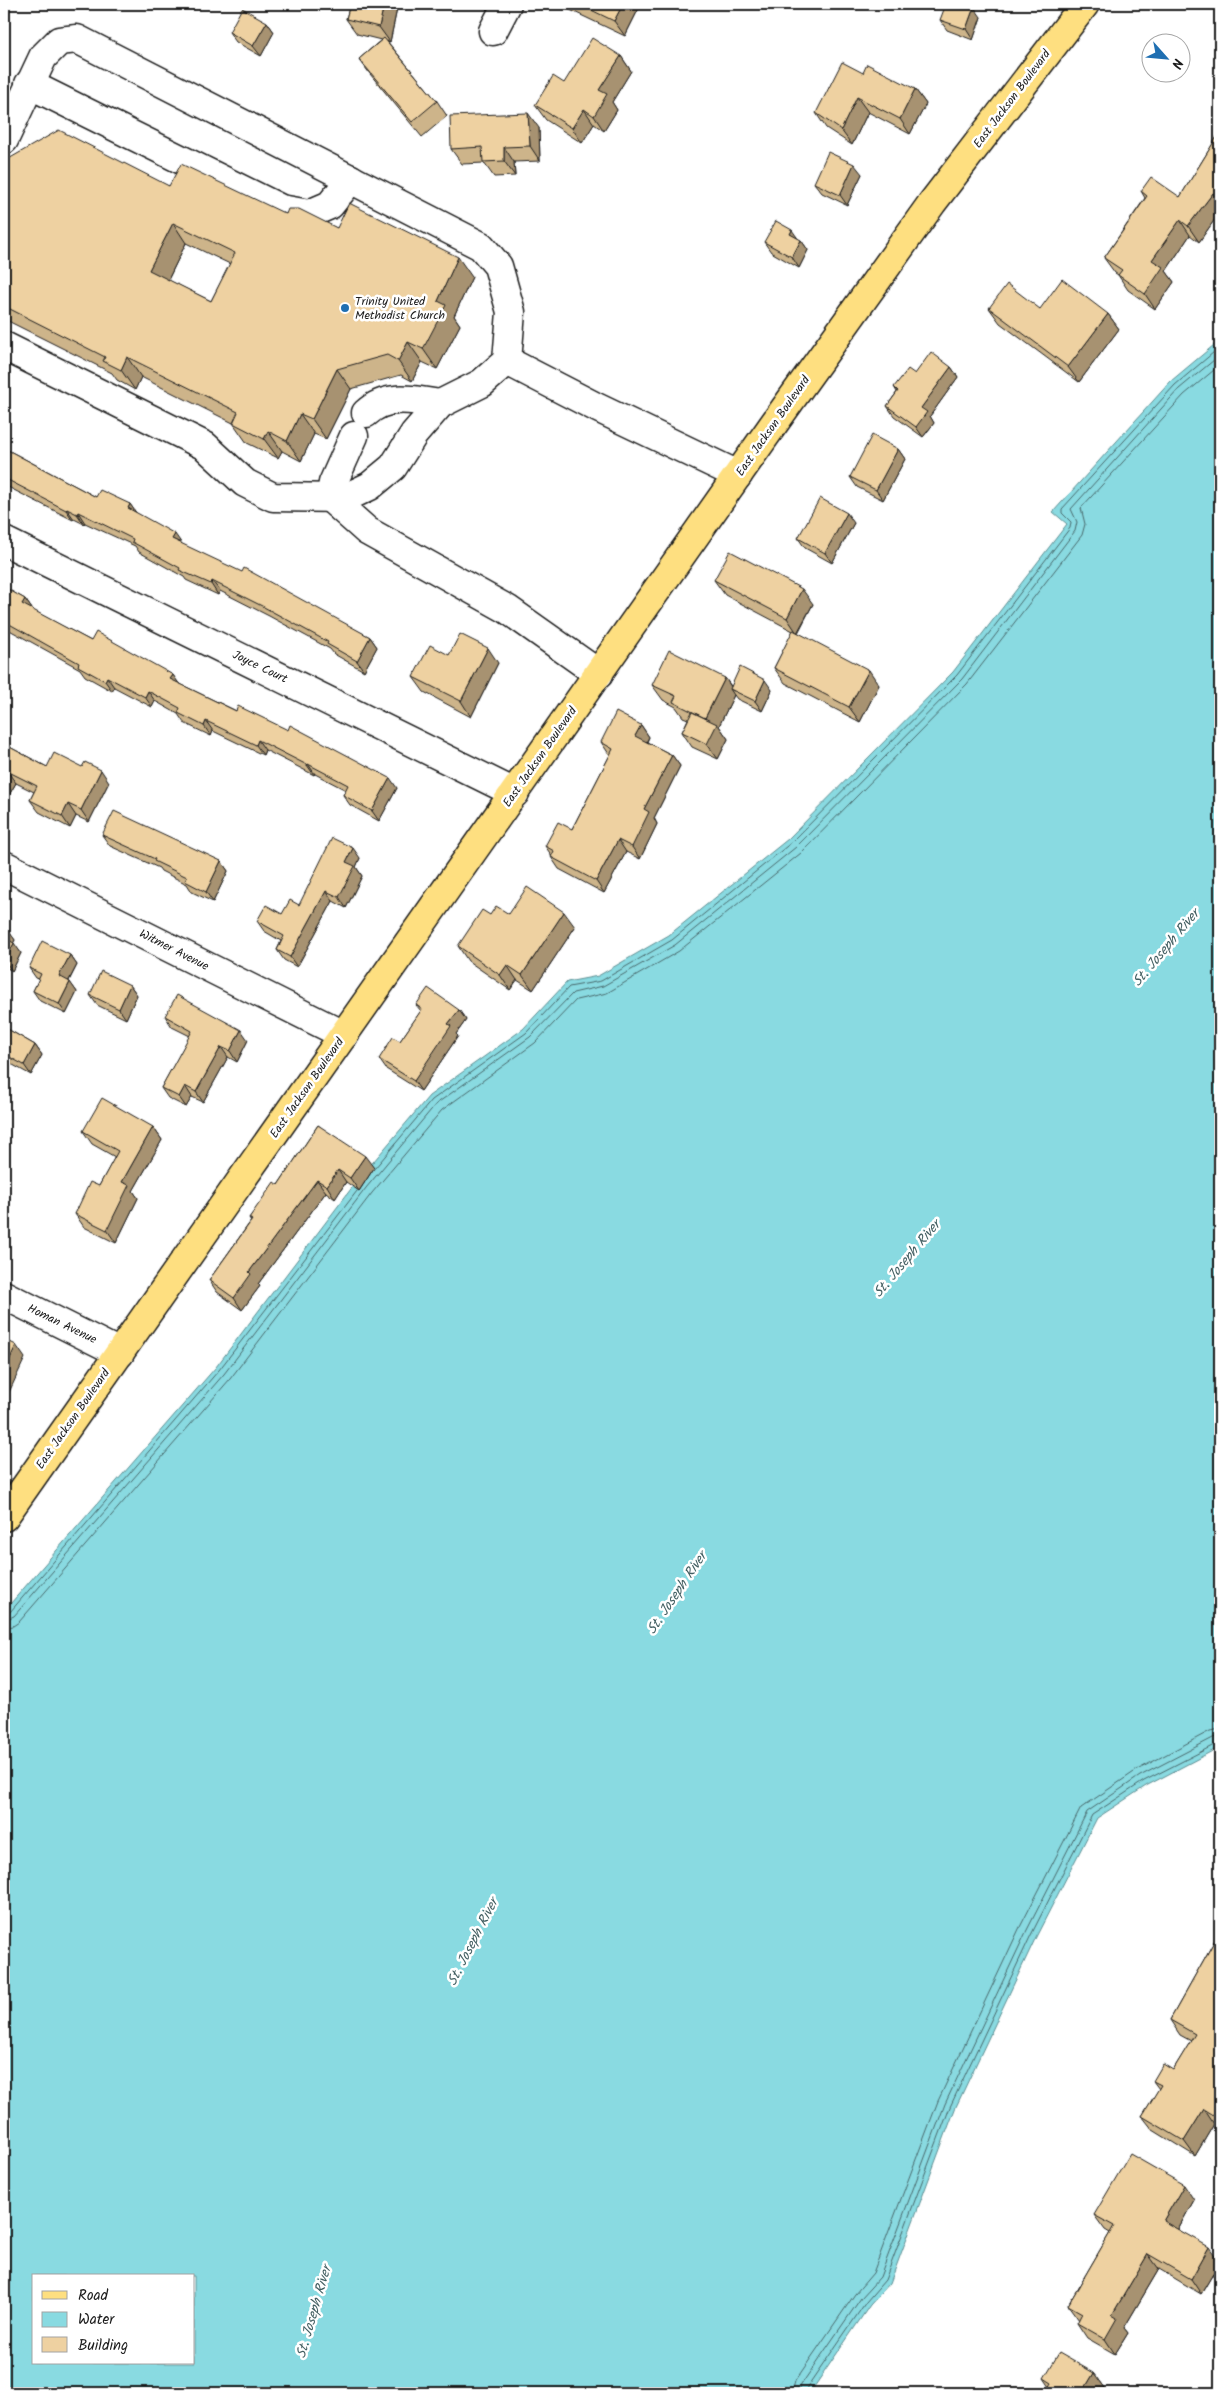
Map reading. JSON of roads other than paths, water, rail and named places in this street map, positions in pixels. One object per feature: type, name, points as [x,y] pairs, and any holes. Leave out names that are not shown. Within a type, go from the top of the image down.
[{"type":"main road","name":"East Jackson Boulevard","points":[[4,1517],[738,475],[932,204],[1085,4]]},
{"type":"street","points":[[493,31],[507,4]]},
{"type":"street","points":[[4,140],[43,57],[59,41],[77,39],[481,246],[498,266],[511,312],[507,361],[482,383],[440,404],[414,434],[393,467],[370,486],[345,498],[272,497],[246,483],[205,446],[4,346]]},
{"type":"street","points":[[29,84],[281,208],[309,214],[330,205],[351,179]]},
{"type":"street","points":[[507,361],[598,408],[738,475]]},
{"type":"street","points":[[366,413],[373,406],[388,400],[409,399],[440,404]]},
{"type":"street","points":[[330,498],[336,474],[354,436]]},
{"type":"street","points":[[330,498],[367,531],[507,609],[599,674]]},
{"type":"street","name":"Joyce Court","points":[[4,541],[515,793]]},
{"type":"street","name":"Witmer Avenue","points":[[4,864],[344,1035]]},
{"type":"street","name":"Homan Avenue","points":[[4,1296],[120,1353]]},
{"type":"water","name":"St. Joseph River","points":[[1220,340],[1220,1747],[1146,1786],[1097,1818],[1036,1937],[955,2109],[890,2283],[870,2305],[810,2393],[4,2393],[4,1611],[216,1367],[357,1181],[429,1096],[523,1029],[567,982],[598,976],[669,935],[788,839],[953,672],[1067,524],[1053,512],[1171,381]]},
{"type":"place","name":"Trinity United Methodist Church","points":[[345,308]]}]
